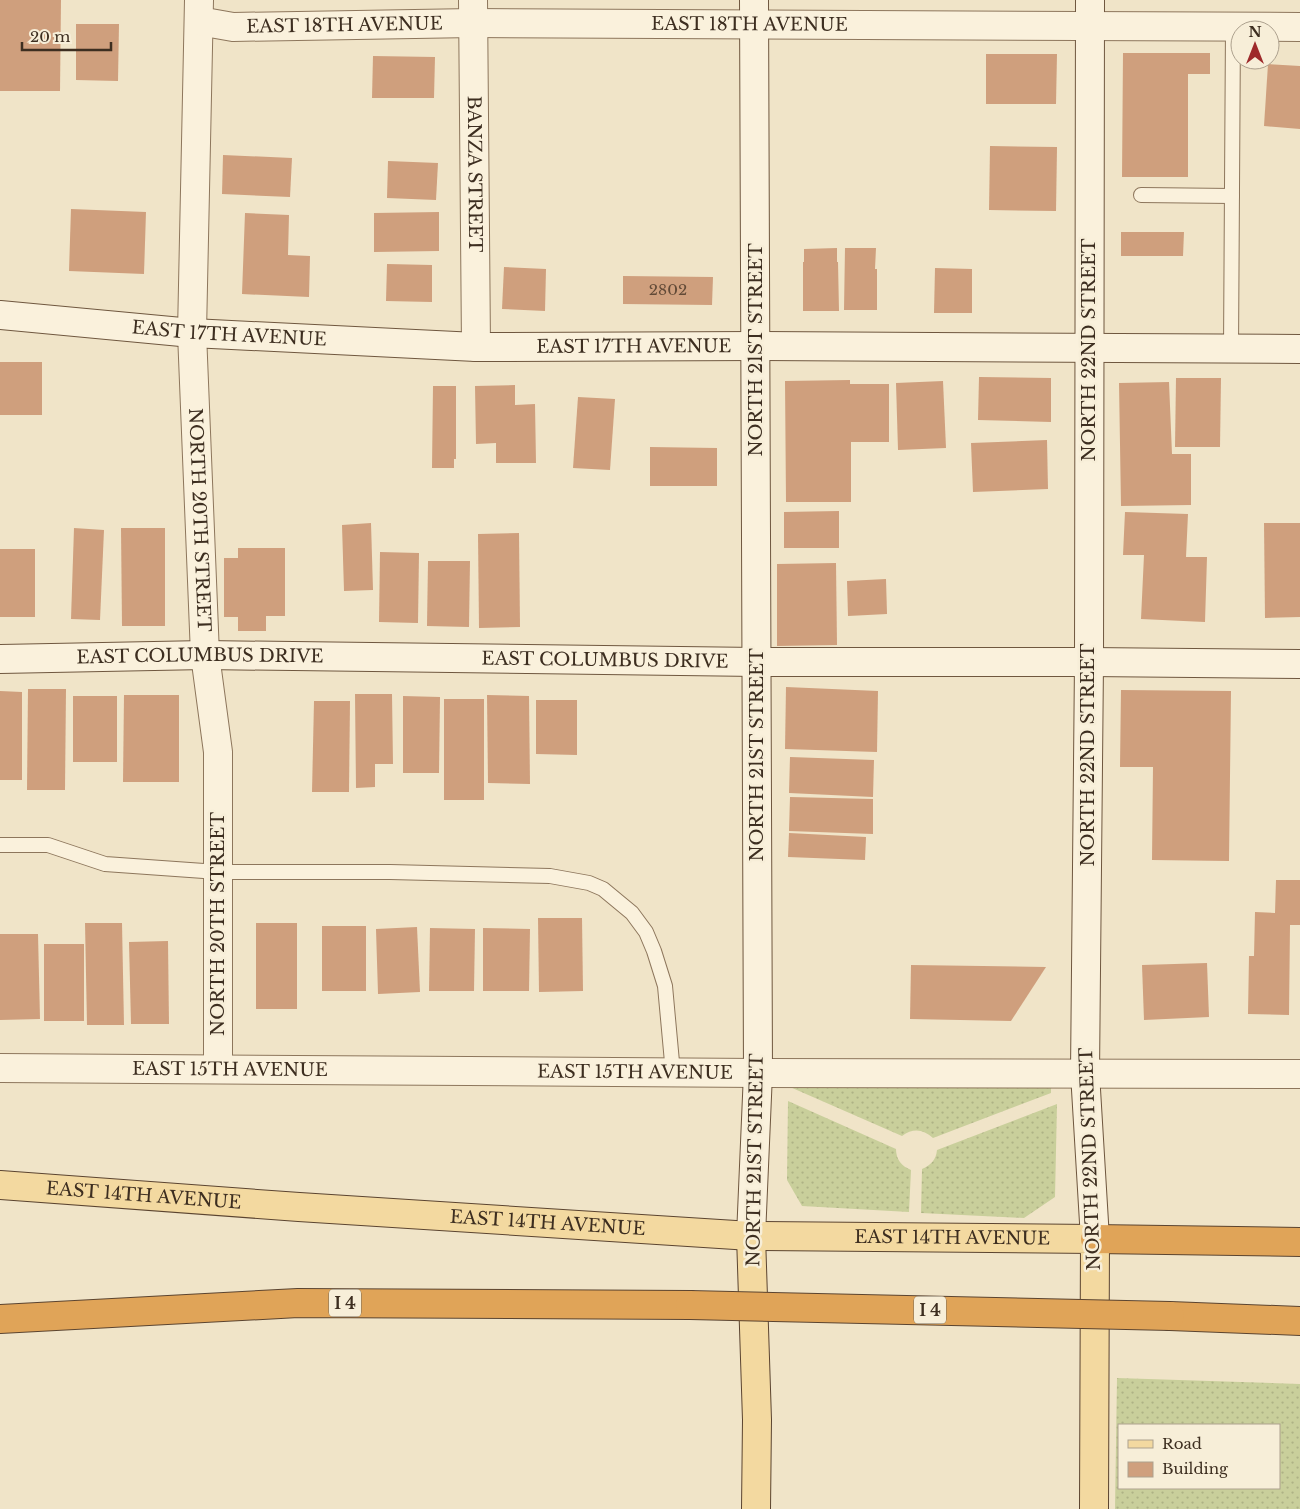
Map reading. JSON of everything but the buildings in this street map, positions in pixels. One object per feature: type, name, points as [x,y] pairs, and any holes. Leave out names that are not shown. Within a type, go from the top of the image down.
[{"type":"highway","points":[[1095,1239],[1300,1242]]},
{"type":"highway","name":"I 4","points":[[0,1319],[298,1303],[690,1304],[1300,1321]]},
{"type":"main road","name":"EAST 18TH AVENUE","points":[[199,10],[233,27],[473,12],[1090,13],[1230,27]]},
{"type":"main road","name":"NORTH 20TH STREET","points":[[199,10],[192,333],[205,655],[218,752],[218,1069]]},
{"type":"main road","name":"BANZA STREET","points":[[473,12],[476,347]]},
{"type":"main road","name":"NORTH 21ST STREET","points":[[754,12],[758,1073],[751,1236],[757,1420],[756,1509]]},
{"type":"main road","name":"NORTH 22ND STREET","points":[[1090,13],[1089,662],[1085,1073],[1095,1239],[1094,1509]]},
{"type":"main road","name":"EAST 18TH AVENUE","points":[[1280,27],[1300,27]]},
{"type":"main road","name":"EAST 17TH AVENUE","points":[[0,315],[192,333],[476,347],[756,346],[1300,349]]},
{"type":"main road","name":"EAST COLUMBUS DRIVE","points":[[0,659],[205,655],[757,662],[1300,664]]},
{"type":"main road","name":"EAST 15TH AVENUE","points":[[0,1068],[674,1073],[1300,1074]]},
{"type":"main road","name":"EAST 14TH AVENUE","points":[[0,1185],[299,1207],[751,1236],[1095,1239]]},
{"type":"lane","points":[[1231,349],[1233,70]]},
{"type":"lane","points":[[1141,195],[1232,196]]},
{"type":"lane","points":[[0,846],[48,846],[105,864],[218,872],[390,872],[550,876],[589,883],[603,889],[632,913],[646,932],[665,986],[674,1073]]},
{"type":"green space","points":[[790,1087],[1051,1087],[1051,1093],[933,1138],[922,1131],[910,1132],[902,1136]]},
{"type":"green space","points":[[788,1101],[896,1149],[900,1162],[911,1170],[909,1212],[802,1206],[787,1180]]},
{"type":"green space","points":[[1057,1104],[1055,1197],[1024,1218],[921,1213],[922,1169],[928,1166],[936,1157],[937,1150]]},
{"type":"green space","points":[[1117,1378],[1300,1384],[1300,1509],[1115,1509]]}]
